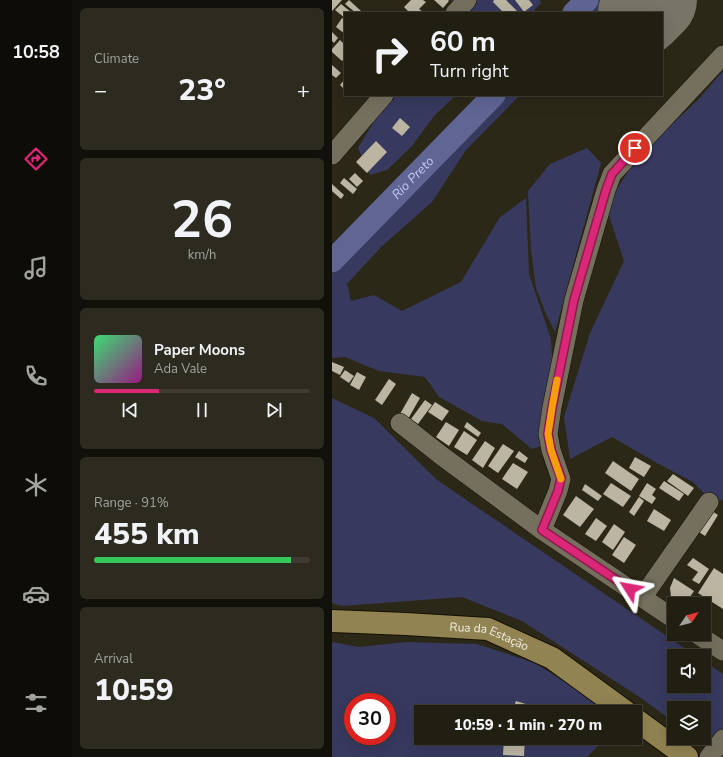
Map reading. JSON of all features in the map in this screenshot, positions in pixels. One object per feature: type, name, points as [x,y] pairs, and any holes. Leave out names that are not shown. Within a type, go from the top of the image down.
[{"type":"main road","name":"Rua da Estação","points":[[332,621],[488,629],[552,658],[616,705]]},
{"type":"main road","points":[[642,724],[687,757]]},
{"type":"street","points":[[456,12],[467,0]]},
{"type":"street","points":[[542,530],[558,491],[561,478],[551,450],[548,434],[552,408],[574,300],[612,174],[723,55]]},
{"type":"street","points":[[332,155],[383,96]]},
{"type":"street","points":[[400,423],[542,530],[667,614]]},
{"type":"street","points":[[642,598],[709,502]]},
{"type":"street","points":[[708,641],[723,651]]},
{"type":"street","points":[[709,757],[723,739]]},
{"type":"shaded area","points":[[450,0],[540,0],[541,3],[533,12],[463,12]]},
{"type":"shaded area","points":[[599,0],[615,0],[603,12],[588,12]]},
{"type":"shaded area","points":[[723,71],[723,500],[712,502],[693,482],[612,437],[570,459],[564,417],[590,333],[624,261],[606,206],[638,156],[698,100]]},
{"type":"shaded area","points":[[393,96],[455,96],[434,116],[412,146],[387,170],[370,175],[358,148],[379,113],[394,99]]},
{"type":"shaded area","points":[[506,96],[519,96],[466,150],[432,202],[381,247],[347,284],[351,301],[374,295],[402,311],[461,282],[500,217],[526,198],[529,274],[551,339],[553,374],[544,445],[532,449],[502,424],[482,421],[439,397],[425,377],[379,371],[345,357],[332,358],[332,274]]},
{"type":"shaded area","points":[[587,148],[601,163],[555,332],[536,288],[531,250],[528,191],[550,164]]},
{"type":"shaded area","points":[[332,398],[374,418],[437,480],[667,636],[667,641],[674,641],[686,649],[667,649],[667,693],[711,693],[711,666],[723,674],[723,757],[706,745],[711,745],[711,701],[667,701],[667,717],[638,696],[522,621],[462,597],[342,606],[332,603]]},
{"type":"shaded area","points":[[332,642],[359,647],[406,642],[477,644],[535,663],[596,702],[598,705],[414,705],[414,745],[599,745],[587,757],[332,757]]},
{"type":"building","points":[[332,0],[342,0],[332,11]]},
{"type":"building","points":[[349,0],[361,11],[355,12],[345,4]]},
{"type":"building","points":[[411,0],[423,0],[426,2],[419,9],[423,12],[409,12],[404,7]]},
{"type":"building","points":[[434,0],[448,0],[449,1],[443,8]]},
{"type":"building","points":[[494,0],[506,0],[517,11],[503,12],[493,2]]},
{"type":"building","points":[[515,0],[529,0],[533,5],[524,12]]},
{"type":"building","points":[[341,4],[351,12],[344,12],[344,17],[335,10]]},
{"type":"building","points":[[342,18],[344,19],[344,33],[336,27]]},
{"type":"building","points":[[332,32],[338,38],[334,43],[332,41]]},
{"type":"building","points":[[340,40],[344,44],[344,59],[342,61],[332,52],[332,49]]},
{"type":"building","points":[[332,65],[341,73],[336,78],[332,75]]},
{"type":"building","points":[[344,80],[344,89],[340,85]]},
{"type":"building","points":[[400,118],[410,127],[402,136],[392,128]]},
{"type":"building","points":[[376,141],[387,152],[367,173],[356,162]]},
{"type":"building","points":[[355,173],[363,181],[357,187],[349,179]]},
{"type":"building","points":[[344,178],[357,189],[353,194],[340,183]]},
{"type":"building","points":[[332,184],[344,195],[341,199],[332,191]]},
{"type":"building","points":[[332,362],[344,367],[340,375],[332,371]]},
{"type":"building","points":[[345,370],[354,376],[349,383],[340,377]]},
{"type":"building","points":[[357,372],[366,377],[359,390],[350,385]]},
{"type":"building","points":[[389,379],[396,384],[382,405],[375,400]]},
{"type":"building","points":[[412,393],[420,398],[408,419],[400,414]]},
{"type":"building","points":[[425,400],[432,405],[418,424],[411,419]]},
{"type":"building","points":[[435,402],[449,411],[442,421],[428,412]]},
{"type":"building","points":[[446,422],[459,430],[449,446],[436,437]]},
{"type":"building","points":[[467,422],[481,433],[478,437],[464,427]]},
{"type":"building","points":[[464,431],[477,440],[467,455],[454,447]]},
{"type":"building","points":[[485,441],[495,448],[483,468],[472,460]]},
{"type":"building","points":[[503,444],[514,451],[498,473],[488,466]]},
{"type":"building","points":[[519,451],[528,458],[525,463],[515,457]]},
{"type":"building","points":[[635,457],[651,466],[644,477],[629,468]]},
{"type":"building","points":[[613,461],[639,479],[631,491],[605,473]]},
{"type":"building","points":[[513,463],[528,472],[517,489],[502,479]]},
{"type":"building","points":[[673,474],[694,488],[688,496],[667,481]]},
{"type":"building","points":[[664,481],[684,494],[679,501],[659,488]]},
{"type":"building","points":[[611,483],[631,496],[623,507],[603,494]]},
{"type":"building","points":[[647,483],[656,489],[652,495],[656,498],[652,504],[639,496]]},
{"type":"building","points":[[585,484],[602,496],[598,501],[582,490]]},
{"type":"building","points":[[576,496],[594,509],[580,527],[563,515]]},
{"type":"building","points":[[639,497],[644,501],[634,516],[629,512]]},
{"type":"building","points":[[654,509],[671,520],[664,531],[647,521]]},
{"type":"building","points":[[712,511],[718,515],[705,536],[699,532]]},
{"type":"building","points":[[596,518],[607,526],[596,541],[585,534]]},
{"type":"building","points":[[614,524],[625,532],[613,550],[602,542]]},
{"type":"building","points":[[624,537],[636,545],[624,563],[612,555]]},
{"type":"building","points":[[693,558],[709,569],[699,584],[692,580],[698,572],[687,565]]},
{"type":"building","points":[[714,568],[723,574],[723,609],[711,601],[711,597],[704,597],[698,593]]},
{"type":"building","points":[[674,578],[694,591],[690,597],[671,597],[670,588]]},
{"type":"building","points":[[516,701],[529,705],[515,705]]},
{"type":"building","points":[[504,745],[525,745],[524,756],[503,755]]},
{"type":"waterway","name":"Rio Preto","points":[[575,12],[587,0]]},
{"type":"waterway","name":"Rio Preto","points":[[332,261],[493,96]]},
{"type":"runway","points":[[642,12],[654,0]]},
{"type":"slow traffic","points":[[557,380],[548,434],[551,450],[561,479]]},
{"type":"route","points":[[630,589],[542,530],[558,491],[561,478],[551,450],[548,434],[574,300],[612,174],[635,148]]}]
